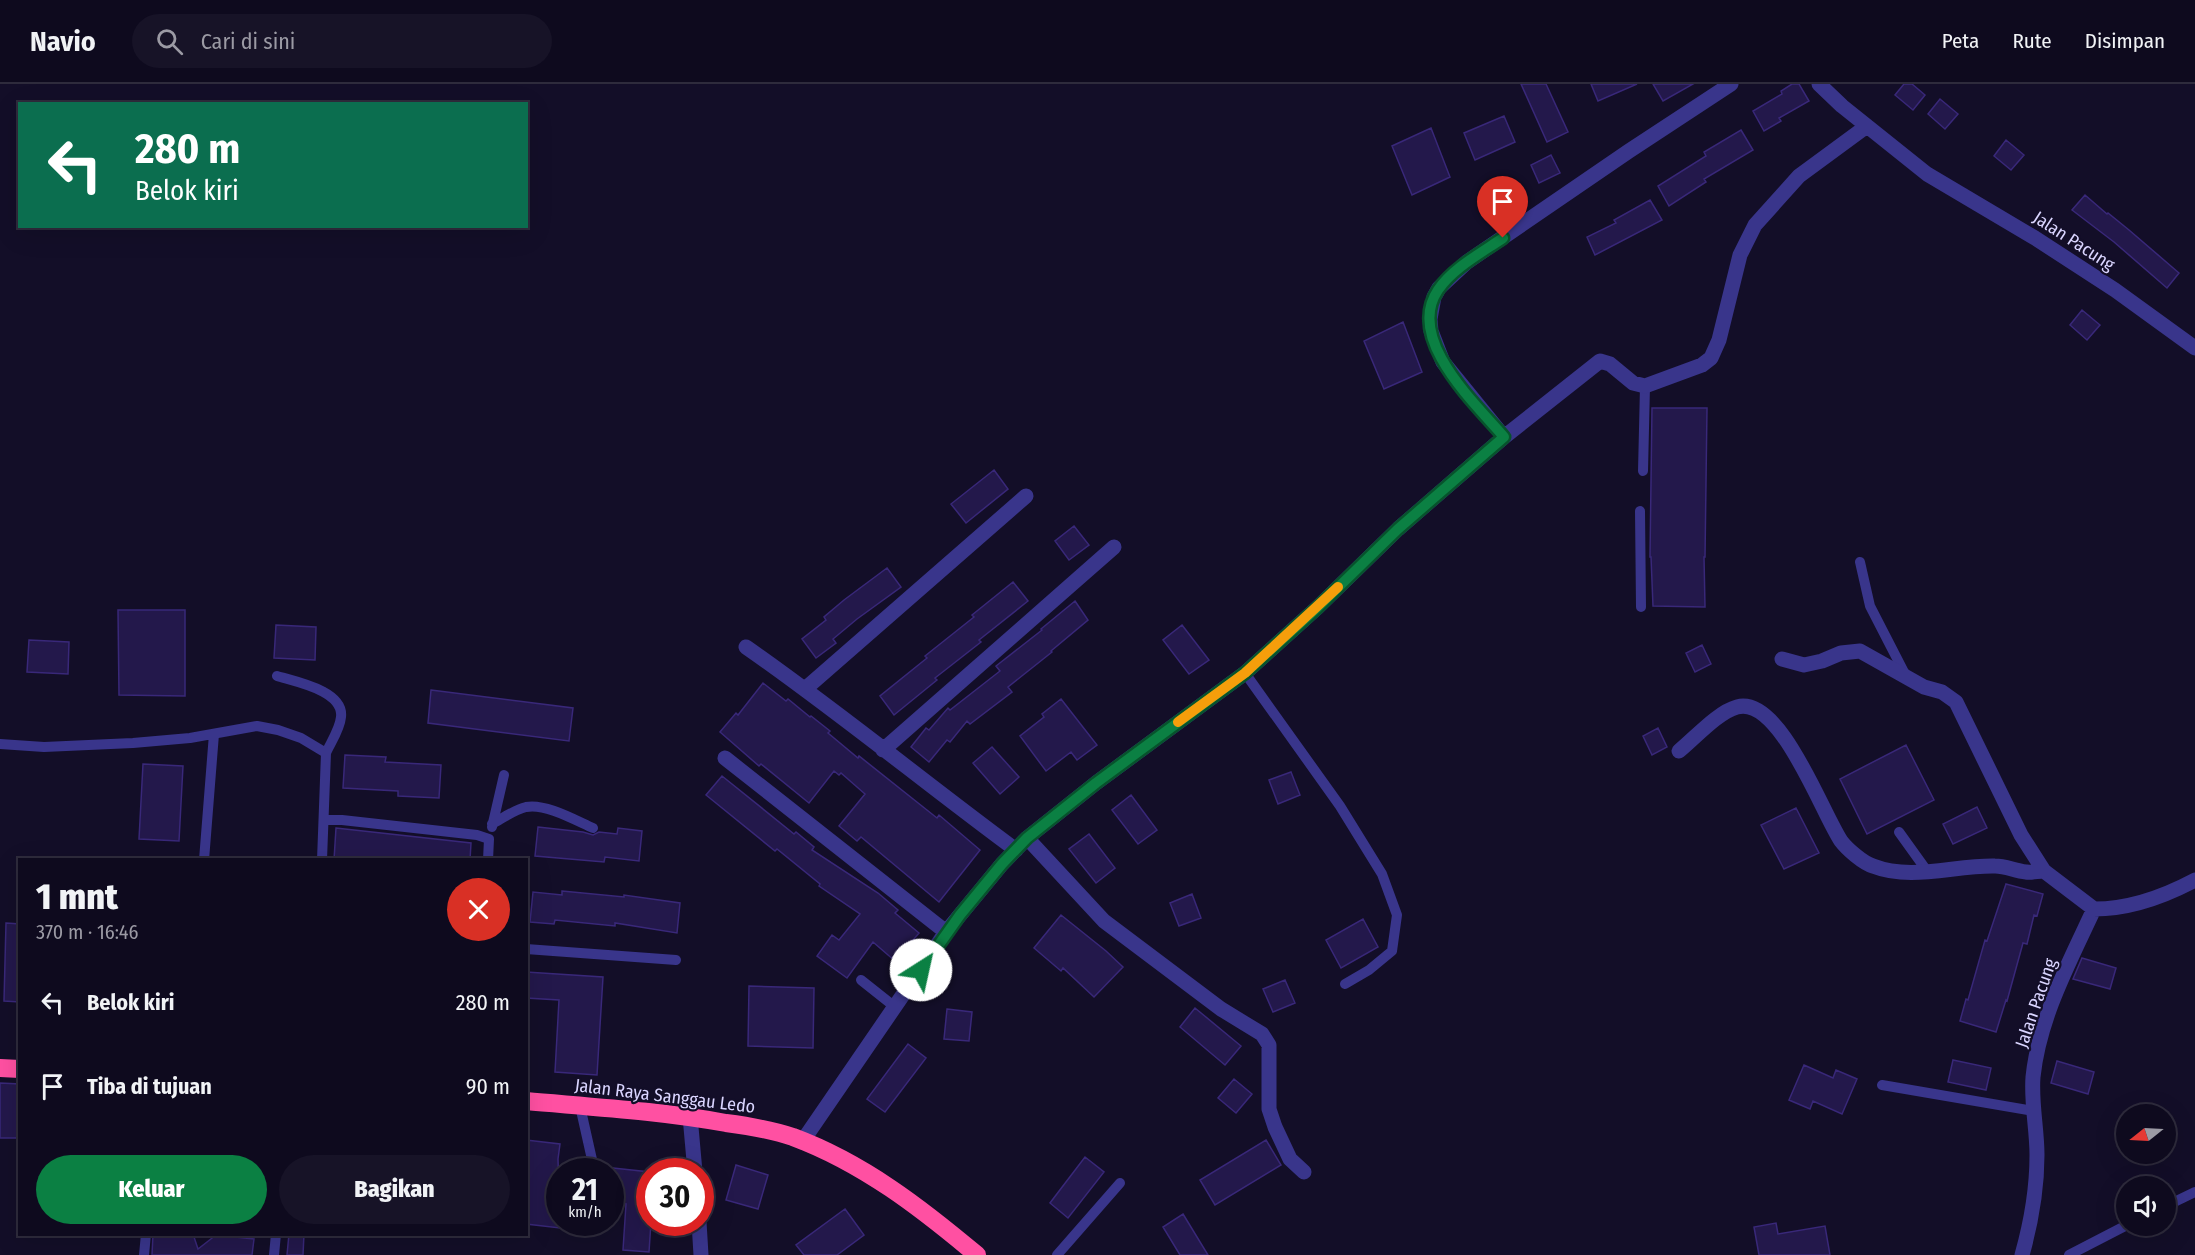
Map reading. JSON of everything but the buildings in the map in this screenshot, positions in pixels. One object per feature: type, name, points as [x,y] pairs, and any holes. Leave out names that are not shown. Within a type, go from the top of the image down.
[{"type":"highway","points":[[0,1068],[18,1069]]},
{"type":"highway","name":"Jalan Raya Sanggau Ledo","points":[[528,1101],[690,1116],[757,1128],[802,1142],[876,1178],[924,1211],[977,1255]]},
{"type":"street","points":[[1504,437],[1443,362],[1431,332],[1430,319],[1434,297],[1439,288],[1467,262],[1731,84]]},
{"type":"street","name":"Jalan Pacung","points":[[1819,84],[1842,106],[1927,174],[2035,238],[2115,290],[2195,348]]},
{"type":"street","points":[[802,1142],[946,933],[1027,838],[1096,783],[1245,673],[1318,607],[1398,529],[1504,437],[1600,361],[1610,364],[1633,383],[1645,386],[1702,365],[1711,358],[1719,340],[1740,255],[1755,225],[1799,176],[1867,126]]},
{"type":"street","points":[[806,688],[1026,495]]},
{"type":"street","points":[[883,750],[1114,547]]},
{"type":"street","points":[[746,647],[806,688],[883,750],[1016,850]]},
{"type":"street","points":[[1782,659],[1804,665],[1841,653],[1860,651],[1908,679],[1942,692],[1956,702],[2021,835],[2044,871],[2094,909],[2132,905],[2157,898],[2195,880]]},
{"type":"street","points":[[1679,751],[1721,715],[1738,706],[1753,707],[1765,715],[1783,736],[1806,771],[1828,820],[1842,843],[1871,866],[1900,873],[1996,866],[2026,872],[2044,871]]},
{"type":"street","points":[[725,758],[946,933]]},
{"type":"street","points":[[1027,838],[1104,921],[1212,1002],[1262,1034],[1269,1045],[1269,1109],[1290,1159],[1304,1172]]},
{"type":"street","name":"Jalan Pacung","points":[[2022,1255],[2032,1206],[2036,1166],[2033,1078],[2042,1033],[2063,975],[2094,909]]},
{"type":"street","points":[[690,1116],[694,1158]]},
{"type":"street","points":[[700,1236],[701,1255]]},
{"type":"lane","points":[[1643,471],[1645,386]]},
{"type":"lane","points":[[1640,511],[1641,607]]},
{"type":"lane","points":[[1860,562],[1870,606],[1908,679]]},
{"type":"lane","points":[[1245,673],[1340,806],[1382,874],[1396,915],[1392,951],[1369,970],[1345,984]]},
{"type":"lane","points":[[277,676],[330,695],[338,703],[341,720],[326,753],[322,858]]},
{"type":"lane","points":[[0,744],[44,747],[133,743],[214,734],[257,726],[301,738],[326,753]]},
{"type":"lane","points":[[204,858],[214,734]]},
{"type":"lane","points":[[488,858],[489,838],[504,775]]},
{"type":"lane","points":[[492,824],[516,810],[529,806],[552,810],[593,828]]},
{"type":"lane","points":[[324,820],[452,831],[489,838]]},
{"type":"lane","points":[[1899,832],[1927,871]]},
{"type":"lane","points":[[528,949],[676,960]]},
{"type":"lane","points":[[861,980],[895,1007]]},
{"type":"lane","points":[[1882,1085],[2034,1111]]},
{"type":"lane","points":[[580,1106],[592,1158]]},
{"type":"lane","points":[[1057,1255],[1120,1183]]},
{"type":"lane","points":[[2176,1201],[2195,1192]]},
{"type":"lane","points":[[2069,1255],[2116,1231]]},
{"type":"lane","points":[[144,1255],[146,1236]]},
{"type":"lane","points":[[274,1255],[276,1236]]},
{"type":"slow traffic","points":[[1178,722],[1245,673],[1338,587]]},
{"type":"route","points":[[921,970],[960,915],[1027,838],[1096,783],[1245,673],[1318,607],[1398,529],[1504,437],[1443,362],[1431,332],[1430,319],[1434,297],[1439,288],[1467,262],[1503,238]]}]
